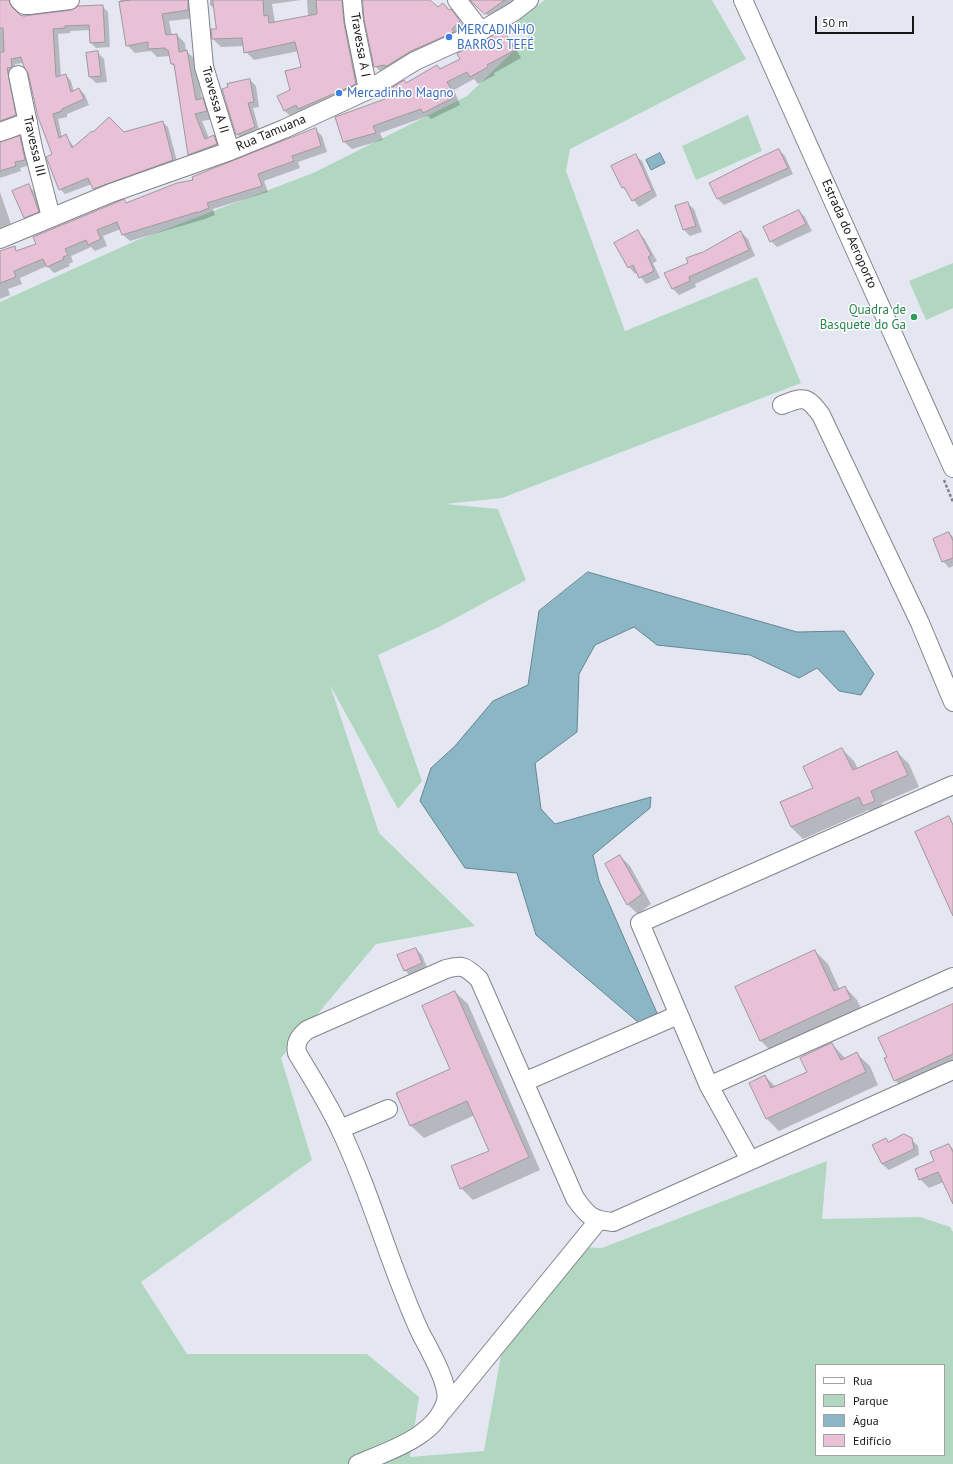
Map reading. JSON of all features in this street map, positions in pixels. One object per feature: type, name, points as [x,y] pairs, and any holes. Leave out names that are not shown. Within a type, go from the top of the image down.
[{"type":"street","points":[[19,0],[24,4],[29,5],[70,0]]},
{"type":"street","name":"Travessa A II","points":[[198,0],[204,67],[230,151]]},
{"type":"street","name":"Travessa A I","points":[[352,0],[354,21],[368,90]]},
{"type":"street","points":[[457,0],[480,31]]},
{"type":"street","name":"Rua Tamuana","points":[[0,239],[111,193],[230,151],[284,129],[368,90],[415,61],[480,31],[515,11],[529,0]]},
{"type":"street","name":"Estrada do Aeroporto","points":[[743,0],[953,468]]},
{"type":"street","name":"Travessa III","points":[[18,75],[51,217]]},
{"type":"street","points":[[0,132],[28,122]]},
{"type":"street","points":[[782,405],[797,398],[806,398],[821,415],[920,623],[953,702]]},
{"type":"street","points":[[750,1160],[709,1086],[640,923],[953,785]]},
{"type":"street","points":[[440,1415],[446,1400],[442,1375],[420,1332],[340,1129],[297,1053],[296,1047],[299,1037],[306,1030],[446,969],[459,966],[469,970],[479,979],[575,1198],[586,1213],[598,1221],[613,1222],[953,1070]]},
{"type":"street","points":[[709,1086],[953,977]]},
{"type":"street","points":[[524,1082],[678,1015]]},
{"type":"street","points":[[340,1129],[388,1109]]},
{"type":"street","points":[[358,1464],[387,1452],[426,1430],[440,1415],[598,1221]]},
{"type":"green space","points":[[545,0],[712,0],[746,59],[570,149],[566,171],[625,331],[757,277],[801,383],[502,498],[445,504],[498,509],[526,580],[441,626],[378,655],[422,781],[398,809],[330,685],[379,833],[475,926],[376,944],[281,1058],[312,1160],[141,1282],[187,1354],[367,1354],[419,1397],[410,1457],[484,1451],[501,1355],[582,1247],[602,1248],[827,1161],[822,1219],[920,1217],[950,1227],[953,1232],[953,1464],[0,1464],[0,302],[135,241],[313,173],[467,96],[531,34],[515,23]]},
{"type":"green space","points":[[748,115],[762,151],[696,180],[682,146]]},
{"type":"green space","points":[[953,263],[953,308],[926,320],[909,281]]},
{"type":"water","points":[[660,153],[665,163],[651,170],[646,160]]},
{"type":"water","points":[[588,572],[797,632],[844,631],[874,674],[861,695],[839,691],[817,668],[799,678],[750,655],[657,645],[634,627],[595,645],[579,674],[577,732],[535,763],[541,809],[555,824],[651,797],[650,808],[593,855],[599,881],[657,1013],[639,1023],[536,935],[517,873],[465,868],[420,801],[431,768],[455,746],[493,701],[528,685],[539,611]]},
{"type":"building","points":[[0,0],[9,0],[12,7],[20,15],[24,16],[71,10],[78,6],[103,5],[105,42],[90,43],[89,25],[65,26],[65,28],[53,29],[56,77],[66,74],[71,92],[79,88],[84,99],[62,109],[62,111],[53,114],[59,138],[66,134],[72,148],[92,131],[93,132],[109,117],[124,132],[163,121],[173,160],[93,189],[88,178],[59,190],[46,157],[52,154],[38,117],[28,73],[24,67],[21,57],[11,59],[12,67],[7,68],[16,115],[0,121],[0,52],[4,52],[3,28],[0,28]]},
{"type":"building","points":[[132,0],[188,0],[188,10],[162,14],[166,35],[177,34],[179,52],[187,50],[196,100],[203,98],[207,111],[195,114],[205,139],[214,135],[217,144],[188,155],[174,64],[171,64],[168,50],[165,48],[148,49],[148,42],[126,46],[119,2]]},
{"type":"building","points":[[213,0],[263,0],[264,16],[268,15],[269,23],[317,14],[316,0],[342,0],[344,23],[356,84],[298,109],[296,105],[284,111],[277,96],[290,90],[285,71],[301,67],[295,42],[244,53],[242,38],[212,39],[211,29],[216,29]]},
{"type":"building","points":[[363,0],[430,0],[438,7],[443,3],[449,10],[451,9],[460,21],[452,29],[454,32],[411,51],[385,67],[385,65],[374,67],[364,19]]},
{"type":"building","points":[[470,0],[505,0],[485,14]]},
{"type":"building","points":[[503,30],[515,50],[487,65],[488,67],[470,77],[467,72],[447,82],[452,91],[453,98],[423,113],[421,109],[373,126],[376,133],[343,142],[335,117],[385,99],[383,93],[404,80],[406,83],[437,65],[440,69],[460,59],[457,54]]},
{"type":"building","points":[[98,51],[101,76],[89,77],[86,53]]},
{"type":"building","points":[[250,79],[254,102],[248,103],[255,127],[236,135],[222,89],[228,87],[227,84]]},
{"type":"building","points":[[316,128],[321,146],[292,156],[294,161],[258,174],[262,186],[207,203],[209,208],[197,213],[122,235],[117,222],[97,230],[101,239],[88,245],[86,240],[65,249],[68,255],[63,257],[64,259],[47,267],[43,259],[14,271],[16,277],[0,283],[0,251],[15,246],[16,251],[36,244],[33,237],[124,199],[126,203],[177,183],[193,180],[192,177]]},
{"type":"building","points":[[20,136],[25,160],[15,162],[16,166],[0,171],[0,142]]},
{"type":"building","points":[[779,149],[788,168],[717,199],[709,183]]},
{"type":"building","points":[[636,154],[652,190],[632,201],[624,187],[622,188],[611,166]]},
{"type":"building","points":[[29,184],[39,212],[24,218],[12,191]]},
{"type":"building","points":[[688,202],[696,226],[683,230],[675,206]]},
{"type":"building","points":[[799,210],[806,224],[770,242],[763,227]]},
{"type":"building","points":[[638,230],[651,255],[648,257],[654,271],[639,278],[633,265],[628,268],[614,243]]},
{"type":"building","points":[[741,231],[749,250],[689,277],[690,281],[672,289],[664,273],[688,263],[686,258],[703,252]]},
{"type":"building","points":[[949,532],[953,541],[953,558],[942,562],[933,539]]},
{"type":"building","points":[[842,748],[853,770],[897,751],[908,775],[871,791],[875,801],[863,806],[859,797],[791,827],[780,802],[813,788],[803,767]]},
{"type":"building","points":[[949,816],[953,825],[953,916],[915,832]]},
{"type":"building","points":[[620,855],[642,894],[627,905],[605,864]]},
{"type":"building","points":[[416,948],[422,963],[404,971],[397,955]]},
{"type":"building","points":[[815,950],[834,991],[845,986],[851,999],[760,1041],[735,987]]},
{"type":"building","points":[[455,991],[529,1157],[460,1189],[451,1166],[489,1151],[467,1101],[410,1126],[396,1093],[450,1069],[422,1006]]},
{"type":"building","points":[[953,1004],[953,1054],[894,1081],[884,1058],[887,1057],[878,1038]]},
{"type":"building","points":[[832,1043],[841,1060],[857,1052],[866,1072],[766,1119],[749,1083],[765,1075],[771,1088],[807,1072],[800,1058]]},
{"type":"building","points":[[904,1134],[912,1138],[914,1149],[882,1164],[872,1145],[886,1138],[888,1142]]},
{"type":"building","points":[[949,1144],[953,1152],[953,1204],[938,1172],[919,1180],[915,1169],[934,1161],[930,1152]]},
{"type":"place","name":"MERCADINHO BARROS TEFÉ","points":[[449,37]]},
{"type":"place","name":"Mercadinho Magno","points":[[339,93]]},
{"type":"place","name":"Quadra de Basquete do Ga","points":[[914,317]]}]
